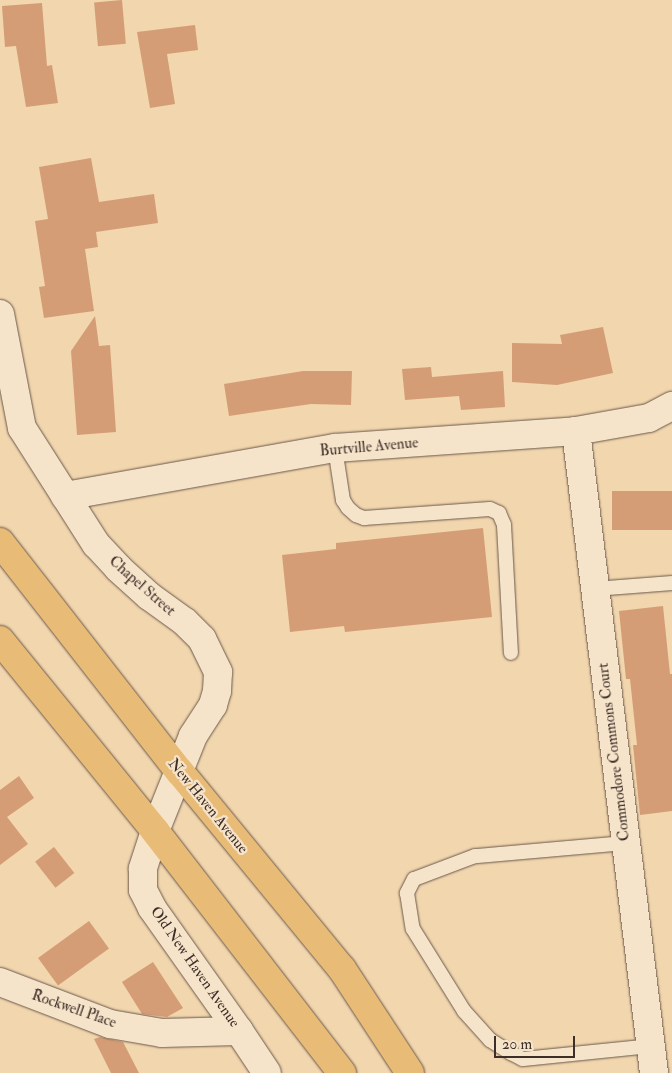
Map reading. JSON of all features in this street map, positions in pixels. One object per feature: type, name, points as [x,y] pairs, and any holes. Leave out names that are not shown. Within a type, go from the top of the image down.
[{"type":"highway","name":"New Haven Avenue","points":[[0,542],[180,772],[342,970],[410,1073]]},
{"type":"highway","points":[[0,640],[155,831],[292,1005],[342,1073]]},
{"type":"street","name":"Chapel Street","points":[[0,314],[22,428],[96,544],[118,568],[149,596],[185,622],[202,639],[218,672],[217,690],[213,705],[193,736],[180,772]]},
{"type":"street","name":"Burtville Avenue","points":[[64,496],[336,448],[576,431],[649,418],[672,406]]},
{"type":"street","name":"Commodore Commons Court","points":[[576,431],[654,1073]]},
{"type":"street","name":"Old New Haven Avenue","points":[[180,772],[155,831],[143,869],[143,890],[152,908],[240,1030],[267,1073]]},
{"type":"street","name":"Rockwell Place","points":[[0,982],[110,1024],[162,1033],[240,1030]]},
{"type":"lane","points":[[336,448],[343,500],[356,515],[364,518],[490,509],[500,513],[504,524],[511,653]]},
{"type":"lane","points":[[595,590],[672,583]]},
{"type":"lane","points":[[625,844],[476,856],[414,879],[407,893],[413,929],[464,1011],[490,1040],[510,1053],[523,1059],[650,1046]]},
{"type":"building","points":[[122,0],[126,44],[98,46],[94,2]]},
{"type":"building","points":[[42,3],[47,66],[52,65],[58,103],[26,107],[16,46],[5,47],[2,6]]},
{"type":"building","points":[[195,25],[198,50],[167,54],[175,104],[150,108],[137,32]]},
{"type":"building","points":[[91,158],[99,202],[154,194],[158,223],[96,232],[98,247],[85,249],[94,311],[44,318],[39,287],[45,286],[35,221],[48,219],[39,167]]},
{"type":"building","points":[[95,316],[99,346],[110,345],[116,432],[77,435],[71,351]]},
{"type":"building","points":[[603,327],[613,373],[557,385],[512,382],[512,343],[562,344],[560,335]]},
{"type":"building","points":[[431,367],[432,377],[503,371],[505,407],[461,410],[459,396],[405,400],[402,369]]},
{"type":"building","points":[[303,371],[352,371],[351,405],[311,404],[229,416],[224,384]]},
{"type":"building","points":[[612,491],[672,491],[672,530],[612,530]]},
{"type":"building","points":[[483,528],[492,617],[345,632],[344,626],[290,632],[282,555],[336,549],[336,543]]},
{"type":"building","points":[[663,606],[670,674],[672,674],[672,811],[640,815],[633,745],[637,745],[630,679],[626,679],[619,611]]},
{"type":"building","points":[[19,776],[34,798],[7,817],[28,844],[0,865],[0,790]]},
{"type":"building","points":[[54,847],[74,873],[55,888],[35,862]]},
{"type":"building","points":[[89,921],[109,949],[58,986],[38,958]]},
{"type":"building","points":[[153,962],[183,1008],[167,1017],[142,1014],[122,982]]},
{"type":"building","points":[[100,1037],[123,1042],[139,1073],[111,1073],[94,1039]]}]
